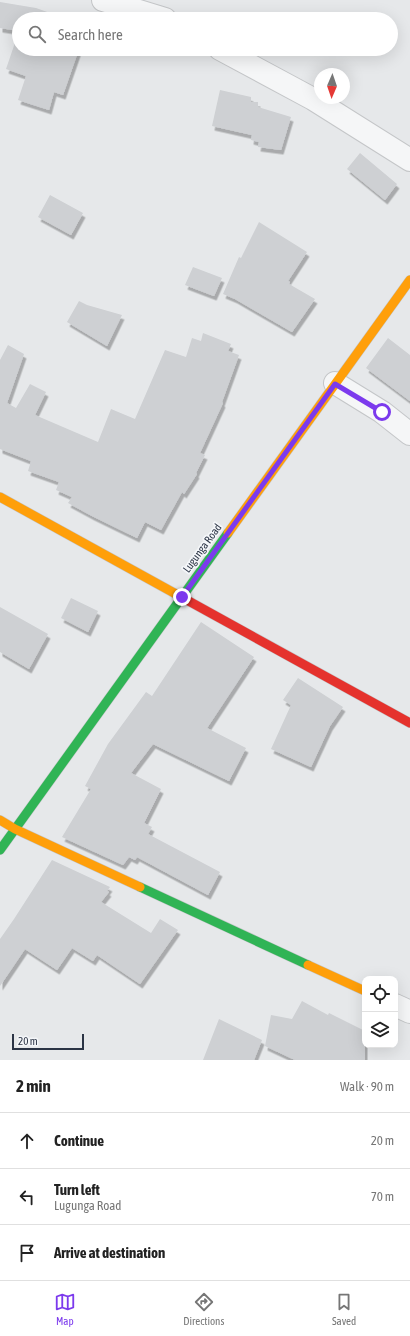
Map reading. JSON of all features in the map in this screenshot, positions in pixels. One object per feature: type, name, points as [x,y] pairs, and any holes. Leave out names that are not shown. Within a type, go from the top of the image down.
[{"type":"street","points":[[103,0],[142,12]]},
{"type":"street","points":[[233,56],[313,99],[410,160]]},
{"type":"street","name":"Lugunga Road","points":[[0,850],[410,280]]},
{"type":"street","points":[[335,384],[382,412],[410,434]]},
{"type":"street","points":[[0,497],[410,724]]},
{"type":"street","points":[[0,820],[15,829],[362,990]]},
{"type":"street","points":[[398,1006],[410,1012]]},
{"type":"building","points":[[0,2],[36,8],[47,12],[12,12],[12,30],[0,28]]},
{"type":"building","points":[[12,51],[12,56],[77,56],[63,95],[54,92],[49,110],[18,100],[26,76],[6,69]]},
{"type":"building","points":[[220,90],[251,97],[251,102],[258,102],[258,107],[291,117],[281,150],[258,147],[259,142],[251,140],[252,135],[212,126]]},
{"type":"building","points":[[360,153],[397,184],[385,200],[347,169]]},
{"type":"building","points":[[50,195],[83,213],[71,235],[38,217]]},
{"type":"building","points":[[259,222],[307,252],[288,281],[290,282],[289,284],[315,299],[292,332],[235,299],[223,294],[239,257],[241,258]]},
{"type":"building","points":[[193,267],[222,278],[214,296],[185,285]]},
{"type":"building","points":[[79,301],[87,305],[122,315],[107,346],[67,322]]},
{"type":"building","points":[[203,333],[231,344],[228,351],[239,355],[222,402],[223,403],[200,453],[205,455],[196,473],[197,474],[184,494],[182,492],[161,530],[145,522],[137,538],[92,516],[68,503],[72,497],[56,490],[59,482],[28,471],[31,461],[0,449],[0,360],[8,345],[24,354],[7,403],[16,408],[30,384],[46,392],[35,415],[98,442],[111,409],[135,419],[165,350],[186,357],[192,338],[201,341]]},
{"type":"building","points":[[388,338],[410,355],[410,401],[366,368]]},
{"type":"building","points":[[71,598],[98,611],[88,632],[61,618]]},
{"type":"building","points":[[0,607],[48,634],[29,669],[0,652]]},
{"type":"building","points":[[201,622],[254,657],[207,728],[246,748],[229,781],[153,744],[131,773],[161,789],[144,823],[152,827],[148,834],[220,872],[208,895],[137,857],[135,860],[129,857],[123,865],[62,837],[91,789],[85,786],[108,744],[146,692],[152,696]]},
{"type":"building","points":[[298,678],[343,707],[330,726],[311,767],[271,749],[291,705],[283,700]]},
{"type":"building","points":[[52,860],[110,887],[107,891],[109,892],[101,902],[151,933],[160,919],[178,930],[140,984],[97,955],[93,961],[72,948],[57,970],[25,949],[0,986],[0,939]]},
{"type":"building","points":[[302,1001],[328,1015],[329,1013],[362,1030],[362,1048],[365,1048],[365,1060],[295,1060],[265,1046],[271,1015],[292,1019]]},
{"type":"building","points":[[219,1019],[262,1040],[254,1060],[203,1060]]},
{"type":"traffic: fast","points":[[0,850],[228,533]]},
{"type":"traffic: fast","points":[[140,887],[308,965]]},
{"type":"traffic: slow","points":[[228,533],[410,280]]},
{"type":"traffic: slow","points":[[0,497],[185,599]]},
{"type":"traffic: slow","points":[[0,820],[15,829],[140,887]]},
{"type":"traffic: slow","points":[[308,965],[362,990]]},
{"type":"traffic: jam","points":[[185,599],[410,723]]},
{"type":"route","points":[[182,597],[335,384],[382,412]]}]
